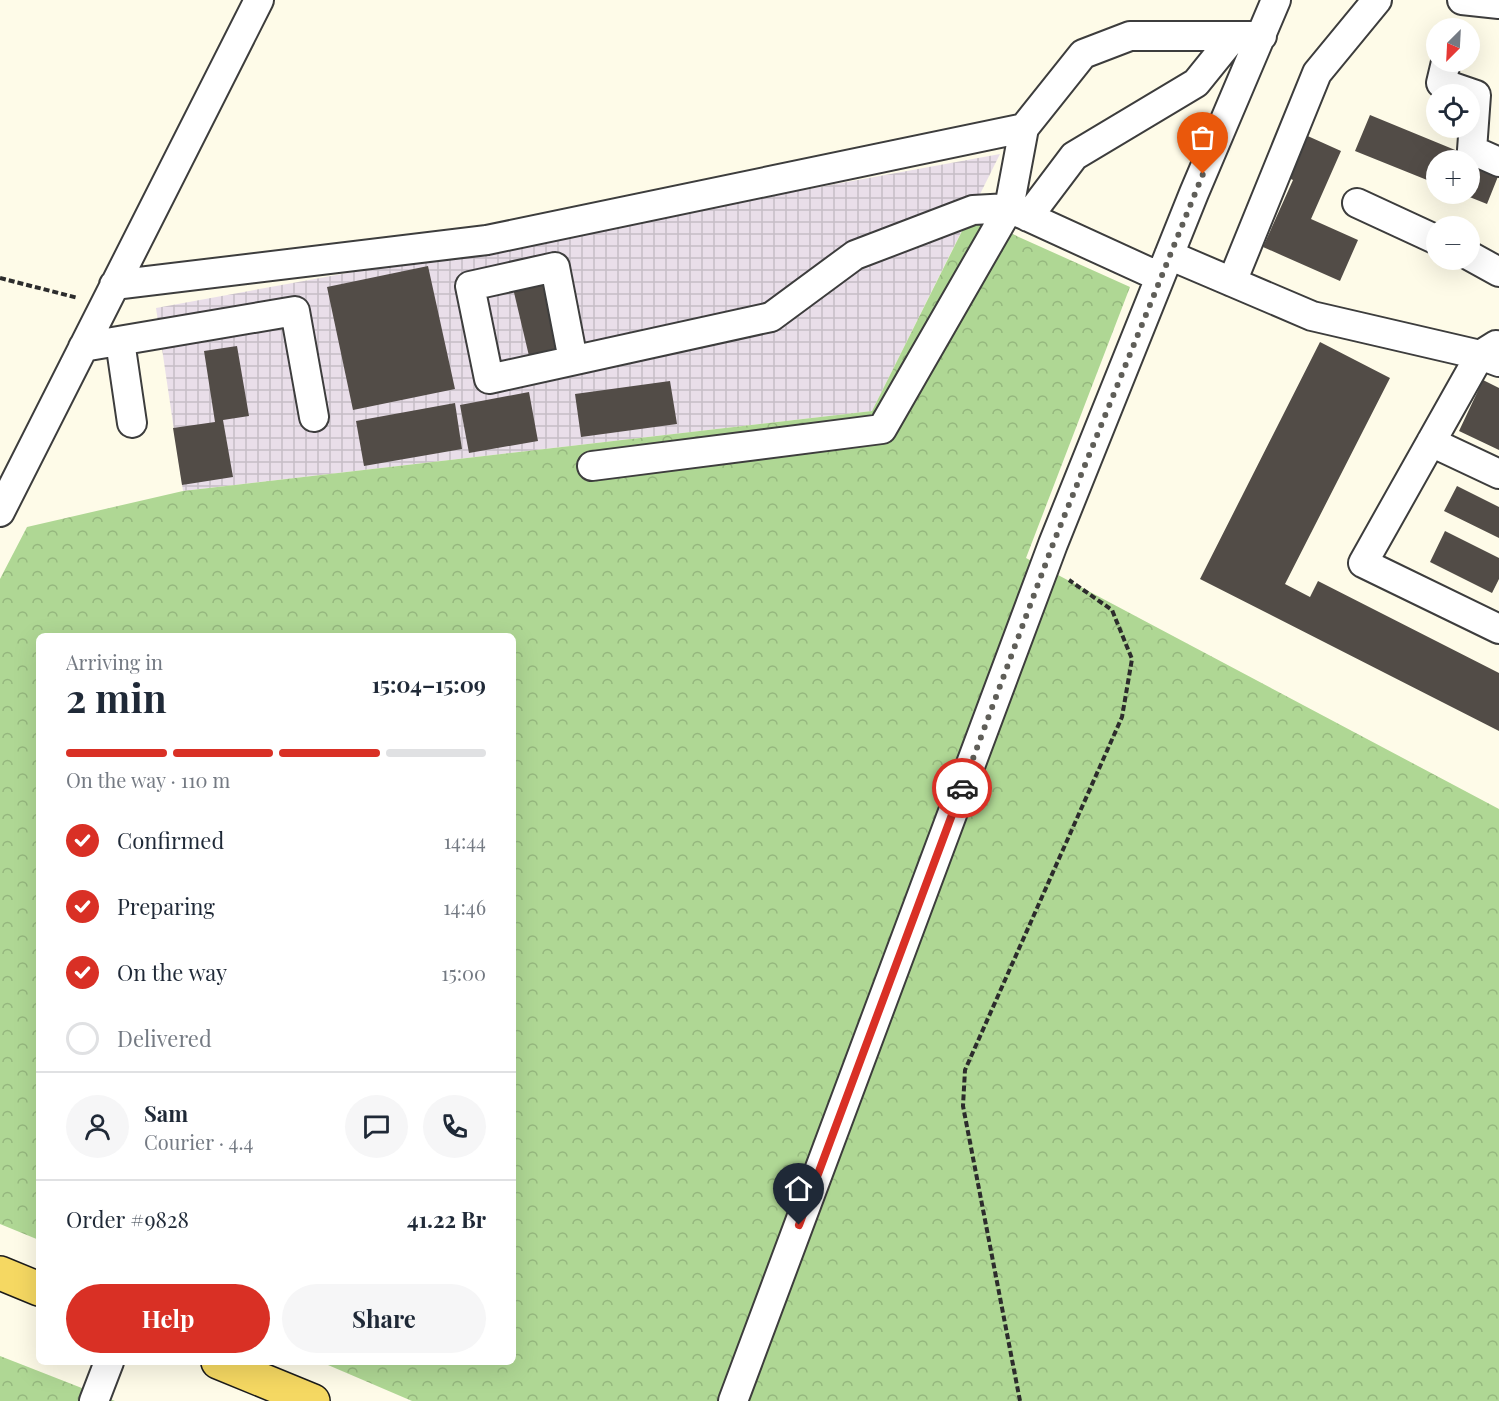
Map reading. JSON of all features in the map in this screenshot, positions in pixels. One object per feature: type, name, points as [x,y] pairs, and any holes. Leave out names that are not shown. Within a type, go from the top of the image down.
[{"type":"main road","points":[[0,1273],[36,1288]]},
{"type":"main road","points":[[225,1365],[313,1401]]},
{"type":"lane","points":[[0,512],[259,0]]},
{"type":"lane","points":[[592,466],[882,429],[1019,213],[1074,156],[1196,83],[1248,36],[1276,0]]},
{"type":"lane","points":[[1232,282],[1317,73],[1377,0]]},
{"type":"lane","points":[[1462,0],[1499,4]]},
{"type":"lane","points":[[1019,213],[1024,128],[1083,54],[1130,36],[1248,36]]},
{"type":"lane","points":[[733,1401],[1046,563],[1165,266],[1248,36]]},
{"type":"lane","points":[[1444,72],[1441,83],[1476,95],[1472,150],[1499,162]]},
{"type":"lane","points":[[110,295],[487,240],[1024,128]]},
{"type":"lane","points":[[1358,203],[1426,235]]},
{"type":"lane","points":[[573,360],[555,267],[470,286],[489,379],[771,318],[855,255],[973,210],[1019,213],[1165,266],[1232,282],[1312,316],[1492,353],[1431,442],[1363,563],[1499,629]]},
{"type":"lane","points":[[1480,262],[1499,272]]},
{"type":"lane","points":[[83,347],[294,311],[314,417]]},
{"type":"lane","points":[[120,341],[132,423]]},
{"type":"lane","points":[[1431,442],[1499,474]]},
{"type":"lane","points":[[94,1401],[109,1365]]},
{"type":"path","points":[[0,278],[110,295]]},
{"type":"path","points":[[1020,1401],[963,1106],[964,1070],[1122,717],[1132,659],[1112,610],[1046,563]]},
{"type":"shaded area","points":[[1000,154],[872,411],[183,491],[156,308]]},
{"type":"green space","points":[[970,215],[1130,287],[1026,558],[1499,809],[1499,1401],[412,1401],[328,1365],[516,1365],[516,633],[36,633],[36,1239],[0,1224],[0,579],[27,527],[183,491],[872,411]]},
{"type":"green space","points":[[0,1356],[115,1401],[0,1401]]},
{"type":"building","points":[[1370,115],[1455,150],[1426,150],[1426,180],[1355,151]]},
{"type":"building","points":[[1301,133],[1341,151],[1311,219],[1358,240],[1340,281],[1263,247],[1293,180],[1282,175]]},
{"type":"building","points":[[1480,160],[1499,168],[1499,174],[1487,204],[1480,201]]},
{"type":"building","points":[[428,266],[455,389],[353,410],[327,287]]},
{"type":"building","points":[[542,278],[558,349],[529,356],[512,284]]},
{"type":"building","points":[[1320,342],[1390,378],[1285,584],[1310,597],[1318,581],[1499,673],[1499,731],[1200,579]]},
{"type":"building","points":[[237,346],[249,416],[223,420],[233,477],[182,485],[173,428],[215,422],[204,351]]},
{"type":"building","points":[[1483,380],[1499,388],[1499,450],[1459,431]]},
{"type":"building","points":[[670,381],[677,424],[581,437],[575,394]]},
{"type":"building","points":[[529,392],[538,441],[469,453],[460,405]]},
{"type":"building","points":[[455,403],[462,449],[364,466],[356,421]]},
{"type":"building","points":[[1457,486],[1499,507],[1499,538],[1444,511]]},
{"type":"building","points":[[1445,531],[1499,558],[1499,579],[1492,593],[1430,562]]},
{"type":"way so far","points":[[962,788],[1053,544],[1203,174]]},
{"type":"route","points":[[799,1225],[962,788]]}]
